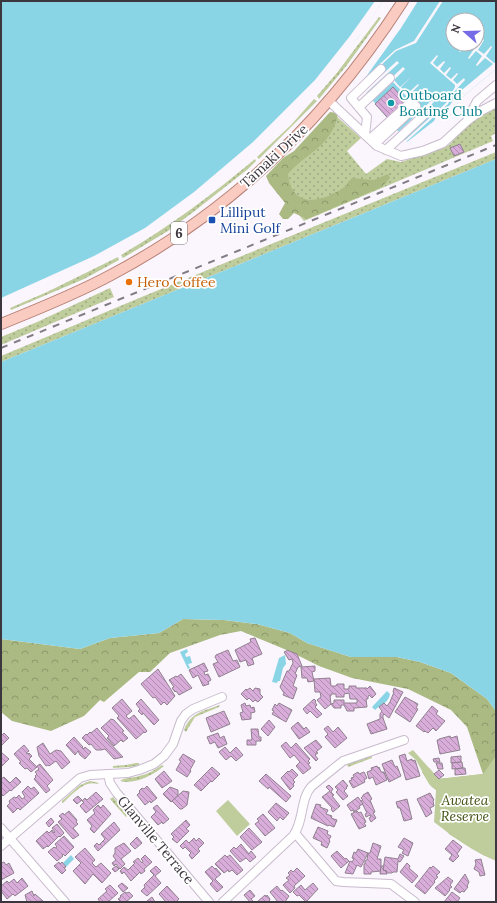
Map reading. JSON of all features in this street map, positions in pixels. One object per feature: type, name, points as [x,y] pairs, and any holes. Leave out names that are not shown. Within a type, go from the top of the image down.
[{"type":"main road","name":"Tāmaki Drive","points":[[1,324],[68,296],[111,275],[150,253],[191,226],[234,193],[294,138],[329,101],[360,64],[403,1]]},
{"type":"street","points":[[355,102],[385,74],[355,102]]},
{"type":"street","points":[[467,120],[477,101],[496,85]]},
{"type":"street","points":[[329,101],[377,144],[401,156],[443,143],[467,120],[496,103]]},
{"type":"street","points":[[355,102],[367,117],[377,144]]},
{"type":"street","points":[[377,144],[419,110],[377,144]]},
{"type":"street","points":[[1,846],[80,778],[90,775],[133,772],[158,761],[173,744],[181,721],[186,714],[222,697]]},
{"type":"street","points":[[223,902],[295,833],[308,791],[312,786],[338,764],[346,760],[404,740]]},
{"type":"street","name":"Glanville Terrace","points":[[108,774],[110,783],[116,792],[210,902]]},
{"type":"street","points":[[1,828],[65,902]]},
{"type":"street","points":[[295,833],[336,881],[391,884],[415,902]]},
{"type":"green space","points":[[379,17],[381,18],[347,65],[319,99],[317,96],[336,74]]},
{"type":"green space","points":[[314,99],[317,101],[259,159],[257,157],[291,125]]},
{"type":"green space","points":[[496,108],[496,133],[491,136],[493,141],[304,221],[268,179],[334,114],[361,138],[347,151],[366,174],[387,159],[401,162],[449,145],[475,117]]},
{"type":"green space","points":[[330,112],[338,113],[331,133],[318,148],[295,166],[288,174],[291,186],[296,194],[311,200],[320,199],[339,191],[347,185],[352,178],[374,180],[388,174],[390,178],[382,187],[307,219],[294,213],[288,219],[283,219],[279,214],[285,203],[269,183],[266,176],[283,158],[294,151]]},
{"type":"green space","points":[[496,152],[496,159],[1,362],[1,356]]},
{"type":"green space","points":[[255,159],[256,161],[248,169],[168,231],[123,258],[121,255],[190,210]]},
{"type":"green space","points":[[118,257],[119,260],[84,279],[11,310],[10,308],[47,292]]},
{"type":"green space","points":[[110,288],[114,297],[1,345],[1,337]]},
{"type":"green space","points":[[183,619],[224,620],[257,624],[290,633],[307,643],[351,657],[397,657],[420,662],[451,673],[487,699],[496,711],[496,855],[485,856],[449,834],[436,790],[431,786],[422,772],[429,768],[439,779],[483,774],[467,727],[451,710],[408,689],[352,678],[319,666],[289,651],[241,631],[220,635],[170,653],[150,672],[139,672],[104,702],[100,700],[84,716],[51,731],[12,721],[1,712],[1,639],[80,649],[110,638],[159,633]]},
{"type":"green space","points":[[220,705],[219,707],[195,717],[186,732],[184,730],[190,719],[194,716]]},
{"type":"green space","name":"Awatea Reserve","points":[[413,750],[439,779],[483,774],[495,757],[496,861],[464,844],[434,822],[436,790],[429,784],[416,760],[408,753]]},
{"type":"green space","points":[[372,756],[372,758],[348,767],[347,764]]},
{"type":"green space","points":[[139,763],[139,765],[113,768],[113,766]]},
{"type":"green space","points":[[162,765],[164,766],[144,778],[131,782],[120,781],[145,774]]},
{"type":"green space","points":[[90,781],[99,783],[92,783],[83,786],[62,803],[62,801],[80,785]]},
{"type":"green space","points":[[113,797],[128,815],[126,817],[110,799]]},
{"type":"green space","points":[[228,800],[250,824],[237,836],[216,811]]},
{"type":"water","points":[[1,1],[383,1],[357,39],[269,136],[148,231],[1,303]]},
{"type":"water","points":[[418,1],[496,1],[496,69],[459,100],[453,113],[444,121],[434,121],[407,142],[360,85],[401,28]]},
{"type":"water","points":[[496,159],[496,711],[487,699],[451,673],[420,662],[397,657],[351,657],[307,643],[290,633],[257,624],[224,620],[183,619],[159,633],[110,638],[80,649],[1,639],[1,362]]},
{"type":"water","points":[[187,649],[188,652],[185,654],[186,657],[190,656],[192,663],[188,664],[190,668],[188,669],[180,652]]},
{"type":"water","points":[[285,655],[286,664],[283,668],[280,681],[277,683],[272,682],[279,658]]},
{"type":"water","points":[[387,691],[390,694],[388,700],[375,710],[372,707]]},
{"type":"water","points":[[71,855],[74,859],[66,867],[63,863]]},
{"type":"pier","points":[[375,1],[383,1],[364,30],[327,78],[270,137],[231,172],[188,207],[149,233],[94,265],[1,305],[1,298],[94,256],[145,228],[194,192],[253,142],[315,80],[350,36]]},
{"type":"pier","points":[[440,1],[443,1],[416,43],[396,51],[359,86],[368,75],[395,50],[414,41]]},
{"type":"pier","points":[[491,46],[492,47],[486,56],[494,63],[496,62],[496,69],[459,100],[453,113],[444,121],[434,121],[436,117],[450,105],[457,94],[493,64],[485,58],[477,66],[476,65],[482,56],[477,52],[484,54]]},
{"type":"pier","points":[[472,52],[475,52],[469,59],[468,58]]},
{"type":"pier","points":[[437,55],[438,56],[433,63],[437,67],[444,61],[445,62],[440,69],[444,73],[450,67],[451,68],[446,75],[451,79],[457,73],[458,74],[453,80],[457,84],[464,78],[465,80],[453,93],[448,104],[405,143],[404,141],[446,103],[455,87],[455,85],[430,63]]},
{"type":"pier","points":[[397,61],[399,63],[365,94],[363,92]]},
{"type":"pier","points":[[403,67],[405,69],[394,80],[400,87],[411,77],[401,87],[407,94],[418,84],[419,85],[409,95],[410,96],[408,98],[393,82],[371,102],[369,99]]},
{"type":"pier","points":[[432,100],[434,102],[398,134],[397,133]]},
{"type":"building","name":"Outboard Boating Club","points":[[393,87],[406,102],[388,118],[375,104]]},
{"type":"building","points":[[460,144],[464,152],[454,156],[450,148]]},
{"type":"building","points":[[255,638],[262,654],[252,658],[254,664],[248,666],[246,660],[240,662],[235,650],[251,642],[250,639]]},
{"type":"building","points":[[228,650],[233,661],[237,660],[240,667],[219,677],[213,664],[218,662],[215,657],[216,655]]},
{"type":"building","points":[[288,650],[297,654],[302,666],[298,667],[295,674],[297,675],[293,686],[297,688],[293,699],[283,695],[284,693],[280,687],[287,671],[289,671],[293,663],[292,659],[289,660],[284,652]]},
{"type":"building","points":[[204,663],[208,671],[204,672],[205,675],[208,674],[211,680],[208,682],[209,684],[203,686],[198,675],[193,678],[189,670]]},
{"type":"building","points":[[315,666],[315,671],[312,672],[314,681],[308,682],[307,678],[302,678],[301,667]]},
{"type":"building","points":[[158,669],[175,696],[167,705],[164,702],[161,705],[141,684]]},
{"type":"building","points":[[181,674],[192,688],[179,695],[172,688],[174,687],[169,680]]},
{"type":"building","points":[[330,678],[331,686],[344,684],[344,689],[349,689],[349,686],[356,686],[356,688],[367,689],[370,686],[376,694],[372,698],[369,695],[368,699],[366,699],[367,707],[354,708],[354,711],[347,711],[344,705],[341,705],[341,708],[334,708],[331,704],[325,709],[317,700],[321,697],[320,692],[315,692],[314,679]],"holes":[[[349,693],[350,699],[357,699],[357,703],[344,703],[344,700],[334,700],[334,703],[331,704],[331,694],[336,694],[336,697],[344,697],[344,694]]]},
{"type":"building","points":[[250,688],[253,691],[255,688],[260,689],[260,694],[263,697],[258,702],[255,700],[253,702],[249,698],[247,700],[241,694],[246,689],[247,690]]},
{"type":"building","points":[[394,688],[403,692],[389,718],[384,714],[383,715],[387,729],[371,734],[367,724],[380,719],[380,714],[382,711],[379,707],[384,703],[387,706],[394,692]]},
{"type":"building","points":[[405,697],[418,704],[416,708],[418,709],[410,722],[395,712]]},
{"type":"building","points":[[122,699],[132,711],[126,716],[129,719],[134,715],[147,731],[136,739],[117,718],[119,716],[112,708]]},
{"type":"building","points":[[141,699],[159,720],[154,725],[143,713],[142,715],[138,711],[140,709],[136,704]]},
{"type":"building","points":[[314,699],[317,705],[315,707],[322,714],[317,718],[310,711],[307,714],[303,709]]},
{"type":"building","points":[[245,703],[246,706],[250,705],[251,708],[254,707],[255,712],[251,713],[251,719],[242,720],[240,713],[243,712],[241,705]]},
{"type":"building","points":[[279,703],[292,710],[286,722],[272,714],[275,704],[277,706]]},
{"type":"building","points":[[432,706],[438,711],[436,714],[445,721],[436,731],[433,728],[428,733],[416,726]]},
{"type":"building","points":[[224,711],[230,724],[211,732],[206,718]]},
{"type":"building","points":[[111,719],[114,720],[124,731],[122,732],[128,738],[123,742],[121,740],[114,746],[107,738],[109,736],[101,728]]},
{"type":"building","points":[[269,720],[275,727],[268,736],[261,729]]},
{"type":"building","points":[[298,722],[304,729],[306,727],[310,732],[299,739],[291,728]]},
{"type":"building","points":[[328,726],[333,732],[338,727],[347,738],[335,748],[325,737],[328,734],[324,729]]},
{"type":"building","points":[[97,728],[123,757],[114,759],[105,749],[96,750],[91,744],[89,745],[82,738]]},
{"type":"building","points":[[251,729],[258,729],[259,737],[261,737],[261,741],[256,741],[256,745],[247,745],[247,740],[252,740]]},
{"type":"building","points":[[4,733],[9,738],[1,746],[1,734],[2,735]]},
{"type":"building","points":[[218,733],[220,738],[224,736],[227,744],[218,748],[215,742],[210,744],[207,737]]},
{"type":"building","points":[[450,736],[451,738],[457,736],[460,750],[440,754],[437,740]]},
{"type":"building","points":[[74,737],[84,749],[85,747],[91,752],[85,759],[78,751],[75,755],[66,745]]},
{"type":"building","points":[[316,740],[322,747],[316,752],[318,753],[315,755],[318,759],[316,761],[304,748]]},
{"type":"building","points":[[286,742],[291,748],[296,743],[310,759],[308,761],[310,763],[308,764],[311,768],[303,774],[296,766],[300,762],[294,755],[290,758],[281,746]]},
{"type":"building","points":[[43,743],[50,754],[56,750],[61,751],[70,762],[62,769],[56,761],[49,766],[46,766],[39,756],[37,747]]},
{"type":"building","points":[[24,745],[29,751],[26,753],[29,753],[32,756],[29,759],[37,767],[31,772],[19,763],[21,762],[14,754]]},
{"type":"building","points":[[225,747],[230,753],[236,747],[243,755],[236,761],[231,756],[226,760],[219,752]]},
{"type":"building","points":[[1,752],[9,759],[1,767]]},
{"type":"building","points":[[183,754],[195,761],[187,777],[176,770],[181,761],[179,760]]},
{"type":"building","points":[[405,754],[407,761],[412,759],[412,761],[415,760],[420,776],[406,780],[399,756]]},
{"type":"building","points":[[461,756],[461,762],[451,763],[451,757]]},
{"type":"building","points":[[439,758],[440,762],[434,762],[433,759]]},
{"type":"building","points":[[392,760],[395,767],[397,766],[401,776],[389,782],[382,764]]},
{"type":"building","points":[[462,762],[463,768],[452,769],[452,763]]},
{"type":"building","points":[[436,763],[442,763],[443,769],[438,769]]},
{"type":"building","points":[[40,764],[53,780],[47,786],[50,790],[46,793],[34,779],[37,774],[35,772],[39,769],[37,766]]},
{"type":"building","points":[[377,766],[381,772],[384,772],[387,780],[376,785],[373,777],[369,779],[367,772],[372,770],[371,768]]},
{"type":"building","points":[[212,767],[220,774],[201,791],[194,785]]},
{"type":"building","points":[[465,768],[466,774],[455,775],[455,769]]},
{"type":"building","points":[[292,769],[298,775],[293,780],[295,782],[293,784],[294,786],[290,790],[281,778]]},
{"type":"building","points":[[439,770],[444,775],[439,779],[434,774]]},
{"type":"building","points":[[164,771],[172,781],[162,788],[155,779]]},
{"type":"building","points":[[358,772],[359,774],[364,772],[367,778],[364,780],[365,782],[353,788],[349,781],[354,777],[353,775]]},
{"type":"building","points":[[266,774],[291,796],[286,802],[269,787],[268,789],[259,781]]},
{"type":"building","points":[[4,777],[10,783],[16,777],[21,782],[3,796],[1,794],[1,779]]},
{"type":"building","points":[[343,780],[348,786],[344,791],[348,796],[343,800],[336,792],[338,790],[335,787]]},
{"type":"building","points":[[329,785],[333,789],[331,792],[334,795],[332,796],[340,806],[333,812],[331,809],[332,808],[322,797],[330,791],[326,787]]},
{"type":"building","points":[[28,786],[31,789],[34,787],[39,793],[20,810],[18,808],[13,813],[7,806],[10,803],[9,801],[19,795],[22,799],[25,797],[22,792]]},
{"type":"building","points":[[147,786],[157,798],[151,803],[150,801],[145,805],[137,795],[142,788],[144,789]]},
{"type":"building","points":[[170,787],[178,790],[178,796],[171,802],[163,794]]},
{"type":"building","points":[[183,791],[189,792],[187,805],[180,809],[172,801]]},
{"type":"building","points":[[96,792],[103,799],[86,813],[80,806],[84,802],[82,801],[85,798],[87,800]]},
{"type":"building","points":[[368,792],[372,799],[370,800],[375,812],[373,813],[376,818],[371,822],[369,818],[371,817],[370,815],[366,817],[365,814],[367,813],[361,801],[363,800],[361,798],[363,795]]},
{"type":"building","points":[[430,793],[434,800],[434,806],[430,808],[432,813],[426,817],[417,799]]},
{"type":"building","points":[[78,796],[82,800],[77,804],[73,800]]},
{"type":"building","points":[[358,797],[363,804],[354,812],[353,810],[351,811],[347,805]]},
{"type":"building","points":[[407,799],[412,819],[404,821],[400,808],[398,808],[396,802]]},
{"type":"building","points":[[276,803],[289,813],[283,820],[280,817],[277,821],[268,812]]},
{"type":"building","points":[[316,804],[321,805],[320,807],[328,810],[326,814],[337,820],[334,827],[328,826],[311,818]]},
{"type":"building","points":[[98,805],[101,808],[103,805],[111,814],[94,833],[90,829],[92,826],[87,820],[95,813],[93,810]]},
{"type":"building","points":[[157,805],[169,819],[163,824],[162,822],[158,825],[151,817],[156,812],[153,808]]},
{"type":"building","points":[[69,811],[77,820],[76,822],[78,824],[73,828],[79,835],[73,839],[58,822],[62,819],[59,816],[63,813],[64,815]]},
{"type":"building","points":[[357,811],[359,813],[361,812],[366,822],[364,823],[366,826],[359,829],[351,814]]},
{"type":"building","points":[[263,814],[275,828],[265,836],[255,824],[259,821],[257,819]]},
{"type":"building","points":[[51,818],[54,822],[49,827],[46,823]]},
{"type":"building","points":[[186,820],[190,825],[186,829],[189,831],[177,843],[172,839],[174,837],[171,834]]},
{"type":"building","points":[[114,822],[120,830],[98,851],[94,846],[97,843],[99,845],[105,839],[101,834]]},
{"type":"building","points":[[57,824],[64,833],[48,847],[47,846],[43,849],[36,841],[47,831],[49,833],[52,830],[54,833],[55,832],[52,828]]},
{"type":"building","points":[[318,827],[328,831],[327,834],[331,836],[327,848],[321,845],[322,842],[313,838]]},
{"type":"building","points":[[249,828],[262,842],[252,850],[240,837]]},
{"type":"building","points":[[64,836],[74,847],[65,856],[63,854],[63,856],[57,861],[48,852],[54,847],[57,847],[55,844]]},
{"type":"building","points":[[137,837],[142,843],[135,849],[130,844]]},
{"type":"building","points":[[194,838],[196,841],[199,838],[204,843],[198,849],[200,851],[192,859],[189,855],[191,853],[185,847],[183,849],[180,846],[186,840],[189,843]]},
{"type":"building","points":[[404,838],[413,843],[408,856],[402,853],[404,850],[398,847]]},
{"type":"building","points":[[453,840],[462,847],[457,854],[459,856],[453,862],[449,859],[452,855],[445,849]]},
{"type":"building","points":[[124,843],[131,851],[121,859],[125,864],[120,869],[116,864],[114,866],[112,863],[116,860],[113,856],[115,853],[115,848]]},
{"type":"building","points":[[373,843],[381,846],[377,859],[381,859],[381,871],[371,872],[371,874],[364,874],[364,864]]},
{"type":"building","points":[[241,844],[249,854],[251,851],[256,857],[250,862],[246,858],[240,862],[230,851],[234,847],[236,849]]},
{"type":"building","points":[[85,848],[95,860],[92,863],[96,867],[101,863],[111,873],[102,883],[93,874],[85,884],[73,871],[81,863],[75,857]]},
{"type":"building","points":[[358,849],[368,853],[361,867],[357,865],[353,874],[345,873],[350,861],[352,862],[354,859],[352,858],[354,852],[356,853]]},
{"type":"building","points":[[337,851],[349,861],[341,868],[331,856]]},
{"type":"building","points":[[400,854],[404,856],[400,862],[398,861],[397,872],[386,873],[387,871],[383,870],[385,857],[398,859]]},
{"type":"building","points":[[145,855],[152,862],[144,869],[145,871],[141,874],[140,872],[131,881],[124,872],[122,874],[120,871],[124,867],[128,870],[135,863],[133,862],[138,858],[142,863],[143,861],[141,859]]},
{"type":"building","points":[[225,855],[227,857],[230,855],[243,870],[237,875],[232,870],[229,872],[228,870],[224,873],[215,864]]},
{"type":"building","points":[[481,859],[485,875],[480,876],[479,872],[474,869],[476,864],[475,860]]},
{"type":"building","points":[[1,861],[6,865],[9,863],[14,873],[1,880]]},
{"type":"building","points":[[59,862],[60,864],[62,862],[66,867],[64,868],[66,870],[62,874],[54,866]]},
{"type":"building","points":[[407,863],[410,866],[409,868],[418,876],[412,883],[400,872]]},
{"type":"building","points":[[116,866],[119,869],[115,872],[112,869]]},
{"type":"building","points":[[156,866],[161,871],[155,876],[161,883],[147,896],[141,891],[145,887],[144,885],[154,875],[150,871]]},
{"type":"building","points":[[212,866],[221,874],[215,879],[223,887],[217,892],[210,884],[213,881],[205,872]]},
{"type":"building","points":[[381,866],[384,866],[383,870],[386,871],[387,874],[380,874]]},
{"type":"building","points":[[433,866],[440,872],[436,876],[438,877],[434,881],[435,882],[425,894],[415,886],[430,867],[431,868]]},
{"type":"building","points":[[297,868],[305,876],[294,886],[295,888],[290,893],[283,885],[289,880],[286,878],[290,875],[288,873],[291,870],[293,872]]},
{"type":"building","points":[[465,874],[469,882],[468,887],[464,892],[462,891],[460,893],[454,889]]},
{"type":"building","points":[[448,877],[453,881],[450,885],[452,887],[445,896],[435,888]]},
{"type":"building","points":[[22,878],[28,886],[15,896],[13,894],[7,899],[1,891],[1,886],[7,881],[9,883],[14,879],[17,883]]},
{"type":"building","points":[[122,883],[128,888],[123,892],[118,886]]},
{"type":"building","points":[[313,883],[318,889],[306,902],[299,895],[297,896],[293,892],[301,885],[305,890]]},
{"type":"building","points":[[110,885],[118,893],[108,902],[100,902],[98,899],[107,891],[105,889]]},
{"type":"building","points":[[167,886],[179,899],[176,902],[166,902],[159,894]]},
{"type":"building","points":[[277,886],[281,891],[282,890],[289,896],[285,902],[278,902],[270,892]]},
{"type":"building","points":[[250,890],[255,896],[251,899],[254,902],[250,902],[244,895]]},
{"type":"building","points":[[32,891],[34,896],[35,894],[43,901],[27,902],[25,895]]},
{"type":"building","points":[[125,892],[129,892],[133,896],[126,902],[121,902],[118,899]]},
{"type":"building","points":[[452,892],[460,898],[457,902],[444,902]]},
{"type":"building","points":[[265,895],[266,897],[267,895],[270,899],[269,902],[257,902]]},
{"type":"building","points":[[152,897],[155,902],[147,902],[147,901]]},
{"type":"railway","points":[[1,348],[496,145]]},
{"type":"place","name":"Outboard Boating Club","points":[[391,103]]},
{"type":"place","name":"Lilliput Mini Golf","points":[[212,220]]},
{"type":"place","name":"Hero Coffee","points":[[129,282]]}]
